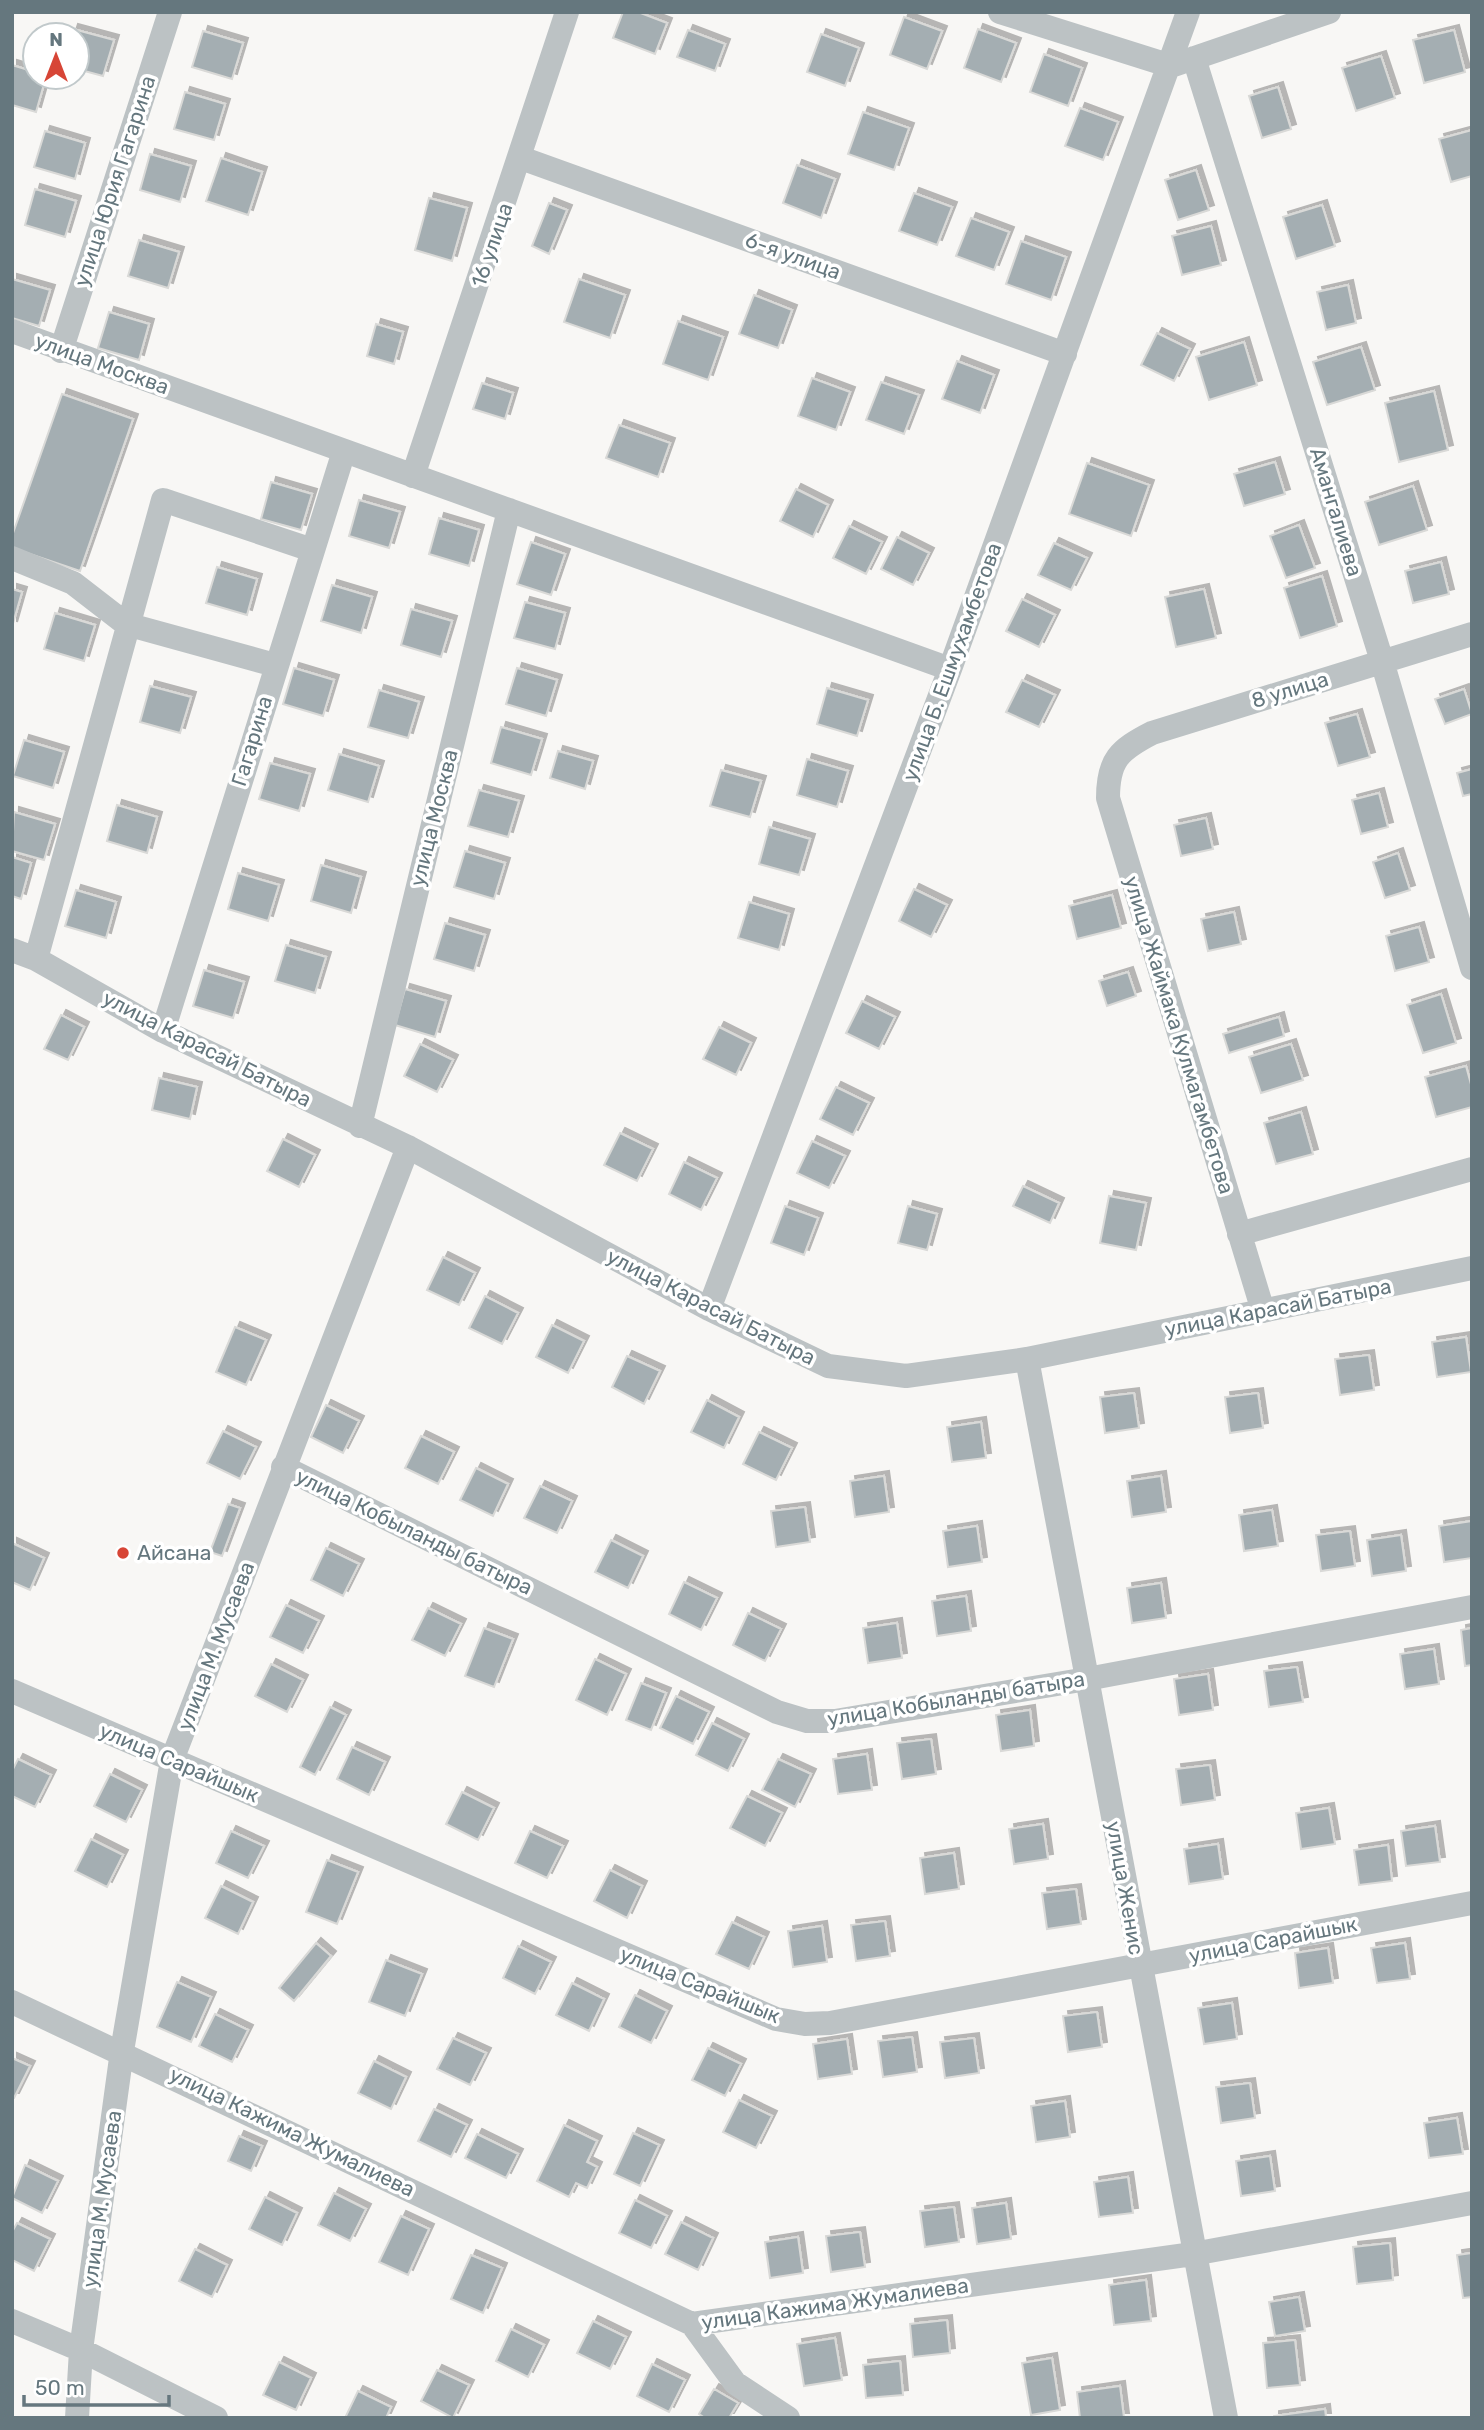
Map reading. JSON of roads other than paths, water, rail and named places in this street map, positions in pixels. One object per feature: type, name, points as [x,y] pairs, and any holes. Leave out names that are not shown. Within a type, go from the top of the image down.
[{"type":"street","name":"улица Юрия Гагарина","points":[[61,351],[170,12]]},
{"type":"street","name":"16 улица","points":[[413,476],[568,12]]},
{"type":"street","points":[[1000,12],[1171,66],[1329,12]]},
{"type":"street","name":"улица Б. Ешмухамбетова","points":[[709,1309],[950,670],[1171,66],[1188,12]]},
{"type":"street","name":"Амангалиева","points":[[1195,58],[1382,661],[1472,968]]},
{"type":"street","name":"6-я улица","points":[[521,158],[1065,354]]},
{"type":"street","name":"улица Москва","points":[[12,331],[61,351],[950,670]]},
{"type":"street","name":"Гагарина","points":[[163,1031],[275,665],[344,452]]},
{"type":"street","points":[[36,959],[126,624],[163,500],[312,550]]},
{"type":"street","name":"улица Москва","points":[[360,1126],[509,510]]},
{"type":"street","points":[[12,558],[73,583],[126,624],[275,665]]},
{"type":"street","name":"8 улица","points":[[1115,758],[1129,745],[1152,733],[1472,634]]},
{"type":"street","name":"улица Жаймака Кулмагамбетова","points":[[1115,758],[1108,776],[1108,798],[1263,1311]]},
{"type":"street","name":"улица Карасай Батыра","points":[[12,950],[36,959],[163,1031],[408,1147],[709,1309],[828,1366],[906,1376],[1027,1359],[1472,1268]]},
{"type":"street","name":"улица М. Мусаева","points":[[77,2418],[81,2350],[122,2051],[172,1760],[408,1147]]},
{"type":"street","points":[[1239,1234],[1472,1169]]},
{"type":"street","name":"улица Женис","points":[[1027,1359],[1193,2254],[1226,2418]]},
{"type":"street","name":"улица Кобыланды батыра","points":[[284,1467],[777,1712],[807,1721],[835,1721],[1087,1679],[1472,1607]]},
{"type":"street","name":"улица Сарайшык","points":[[12,1691],[776,2019],[805,2024],[830,2023],[1472,1903]]},
{"type":"street","name":"улица Кажима Жумалиева","points":[[12,2001],[692,2323],[1193,2254],[1472,2203]]},
{"type":"street","points":[[12,2321],[81,2350],[216,2418]]},
{"type":"street","points":[[692,2323],[735,2382],[788,2418]]},
{"type":"place","name":"Айсана","points":[[123,1553]]}]
